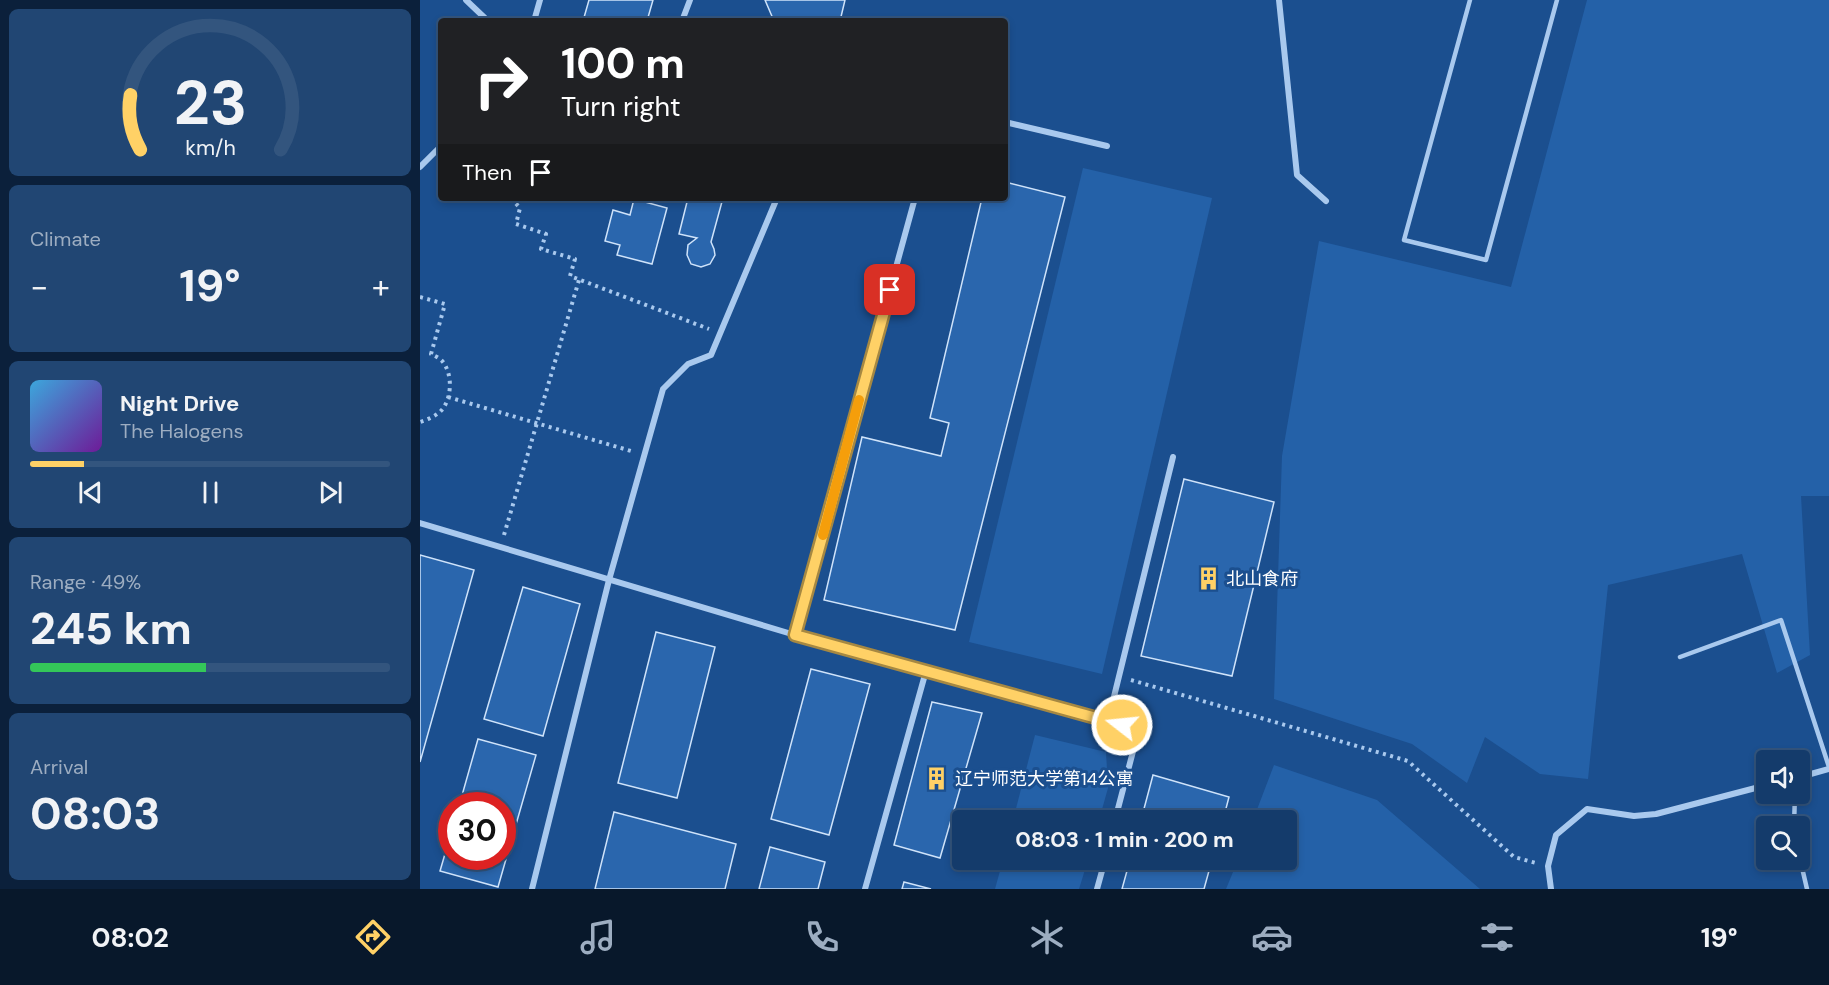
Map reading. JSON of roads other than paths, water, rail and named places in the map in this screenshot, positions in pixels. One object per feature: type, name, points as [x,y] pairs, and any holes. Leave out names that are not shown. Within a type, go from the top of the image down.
[{"type":"street","points":[[466,0],[485,18]]},
{"type":"street","points":[[535,18],[540,0]]},
{"type":"street","points":[[683,18],[690,0]]},
{"type":"street","points":[[1279,0],[1297,175],[1326,201]]},
{"type":"street","points":[[1008,123],[1107,146]]},
{"type":"street","points":[[420,167],[438,149]]},
{"type":"street","points":[[532,889],[609,580],[663,389],[688,364],[711,355],[776,201]]},
{"type":"street","points":[[795,635],[914,201]]},
{"type":"street","points":[[1108,721],[1173,457]]},
{"type":"street","points":[[420,523],[795,635],[1122,725],[1131,730],[1136,740],[1118,810]]},
{"type":"street","points":[[865,889],[926,671]]},
{"type":"street","points":[[1810,774],[1829,768]]},
{"type":"street","points":[[1551,889],[1548,866],[1556,835],[1587,809],[1634,816],[1656,814],[1756,788]]},
{"type":"street","points":[[1097,889],[1102,870]]},
{"type":"lane","points":[[1470,0],[1404,240],[1486,260],[1557,0]]},
{"type":"lane","points":[[1680,657],[1781,620],[1829,768]]},
{"type":"lane","points":[[1803,870],[1807,889]]},
{"type":"place","name":"北山食府","points":[[1208,579]]},
{"type":"place","name":"辽宁师范大学第14公寓","points":[[937,779]]}]
